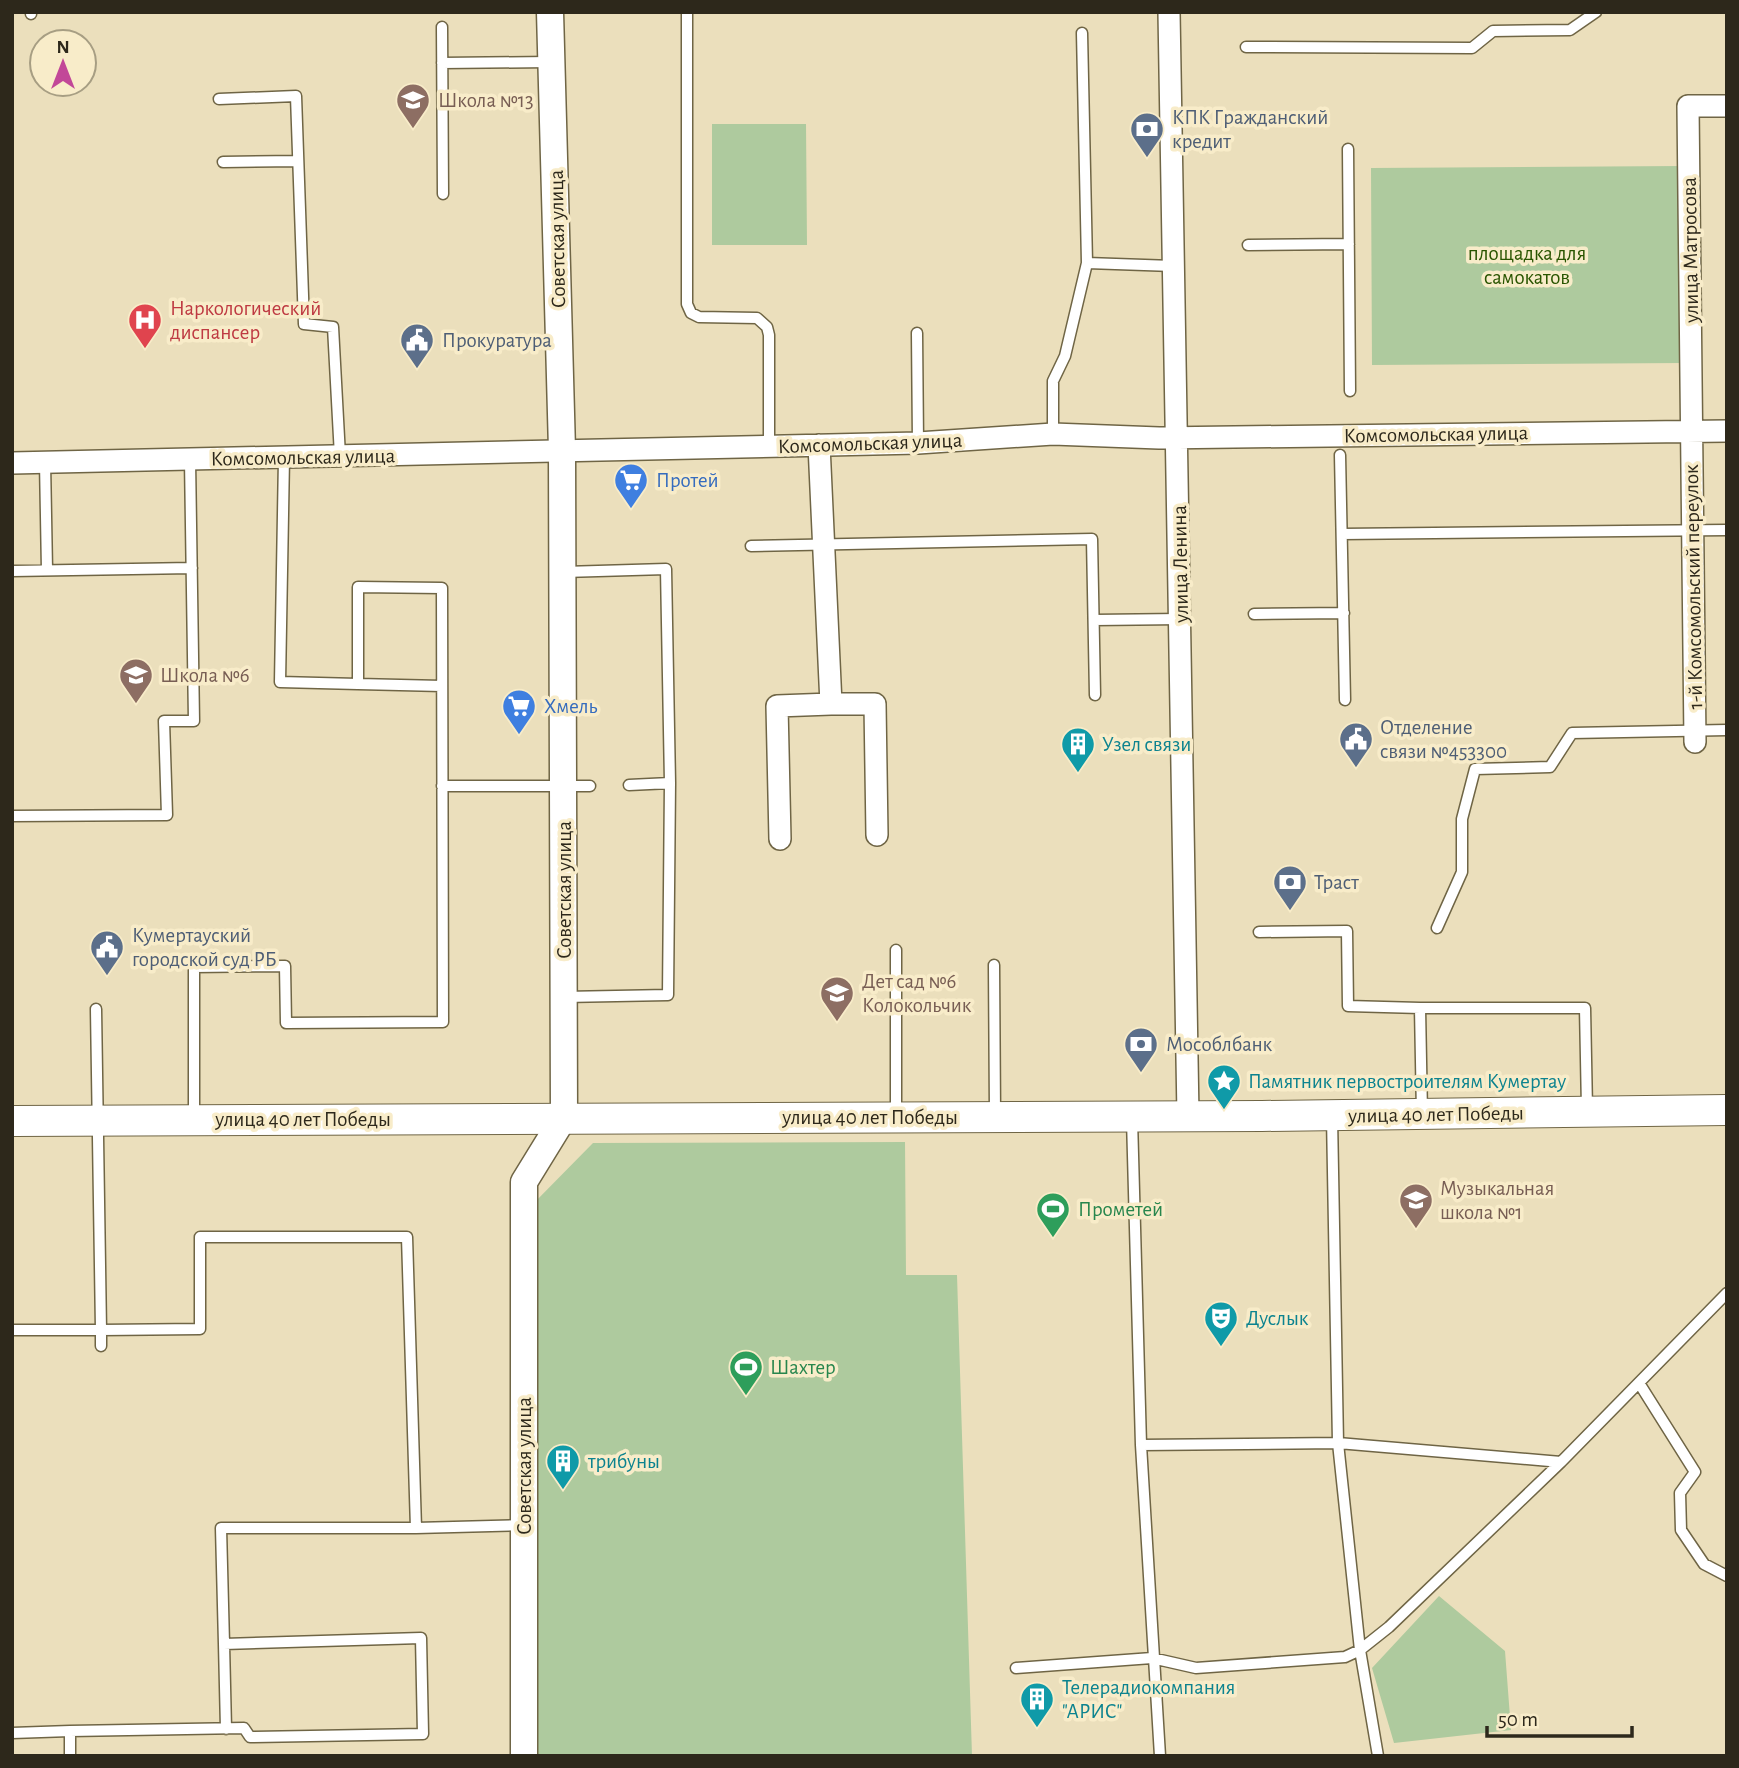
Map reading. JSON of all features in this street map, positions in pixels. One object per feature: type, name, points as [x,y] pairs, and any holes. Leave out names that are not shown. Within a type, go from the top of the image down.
[{"type":"main road","name":"улица 40 лет Победы","points":[[12,1121],[1188,1116],[1727,1110]]},
{"type":"street","name":"Советская улица","points":[[524,1756],[524,1182],[564,1117],[562,450],[551,12]]},
{"type":"street","name":"улица Ленина","points":[[1169,12],[1188,1116]]},
{"type":"street","name":"улица Матросова","points":[[1690,432],[1688,106],[1727,106]]},
{"type":"street","name":"1-й Комсомольский переулок","points":[[1690,432],[1695,736]]},
{"type":"street","name":"Комсомольская улица","points":[[12,463],[918,443],[1053,434],[1178,438],[1727,432]]},
{"type":"street","points":[[819,445],[831,704]]},
{"type":"street","points":[[780,839],[777,706],[875,704],[877,835]]},
{"type":"lane","points":[[687,12],[687,304],[691,313],[699,317],[757,318],[767,327],[769,446]]},
{"type":"lane","points":[[1245,47],[1472,48],[1493,31],[1570,30],[1596,12]]},
{"type":"lane","points":[[442,27],[443,194]]},
{"type":"lane","points":[[1053,434],[1053,381],[1065,356],[1087,263],[1082,33]]},
{"type":"lane","points":[[442,63],[553,62]]},
{"type":"lane","points":[[219,99],[296,96],[304,324],[332,327],[340,457]]},
{"type":"lane","points":[[1348,149],[1350,391]]},
{"type":"lane","points":[[223,162],[299,161]]},
{"type":"lane","points":[[1248,245],[1349,244]]},
{"type":"lane","points":[[1087,263],[1173,266]]},
{"type":"lane","points":[[916,333],[918,443]]},
{"type":"lane","points":[[1340,454],[1345,700]]},
{"type":"lane","points":[[284,458],[280,682],[442,686]]},
{"type":"lane","points":[[12,816],[167,815],[164,721],[194,721],[190,460]]},
{"type":"lane","points":[[45,462],[47,570]]},
{"type":"lane","points":[[1342,534],[1727,530]]},
{"type":"lane","points":[[751,547],[1092,539],[1095,695]]},
{"type":"lane","points":[[12,570],[192,568]]},
{"type":"lane","points":[[562,572],[666,569],[670,783],[668,995],[564,998]]},
{"type":"lane","points":[[194,1120],[194,967],[285,966],[286,1023],[443,1022],[442,588],[358,587],[358,684]]},
{"type":"lane","points":[[1254,614],[1344,613]]},
{"type":"lane","points":[[1094,621],[1181,619]]},
{"type":"lane","points":[[1437,928],[1462,872],[1462,818],[1475,769],[1549,767],[1572,733],[1695,736],[1727,730]]},
{"type":"lane","points":[[629,785],[670,783]]},
{"type":"lane","points":[[442,786],[590,786]]},
{"type":"lane","points":[[1259,932],[1347,931],[1348,1006],[1585,1008],[1587,1112]]},
{"type":"lane","points":[[896,950],[896,1117]]},
{"type":"lane","points":[[994,965],[995,1117]]},
{"type":"lane","points":[[1420,1008],[1422,1114]]},
{"type":"lane","points":[[96,1009],[101,1346]]},
{"type":"lane","points":[[1332,1115],[1338,1443],[1360,1650],[1378,1756]]},
{"type":"lane","points":[[1132,1116],[1141,1445],[1160,1756]]},
{"type":"lane","points":[[12,1330],[200,1329],[200,1237],[407,1237],[416,1528]]},
{"type":"lane","points":[[1016,1668],[1152,1658],[1196,1668],[1345,1657],[1360,1650],[1389,1627],[1561,1462],[1727,1293]]},
{"type":"lane","points":[[1639,1383],[1695,1472],[1680,1493],[1681,1530],[1704,1564],[1727,1576]]},
{"type":"lane","points":[[1141,1445],[1338,1443],[1561,1462]]},
{"type":"lane","points":[[226,1729],[221,1528],[524,1525]]},
{"type":"lane","points":[[12,1733],[243,1728],[250,1737],[423,1734],[421,1638],[224,1644]]},
{"type":"lane","points":[[70,1731],[70,1756]]},
{"type":"green space","points":[[712,124],[806,124],[807,245],[712,245]]},
{"type":"green space","name":"площадка для самокатов","points":[[1682,166],[1683,363],[1372,365],[1371,168]]},
{"type":"green space","name":"Шахтер","points":[[905,1142],[906,1275],[957,1275],[972,1756],[534,1756],[530,1207],[593,1143]]},
{"type":"green space","points":[[1439,1596],[1505,1651],[1511,1730],[1394,1743],[1372,1668]]},
{"type":"place","name":"Школа №13","points":[[413,130]]},
{"type":"place","name":"КПК Гражданский кредит","points":[[1147,159]]},
{"type":"place","name":"Наркологический диспансер","points":[[145,350]]},
{"type":"place","name":"Прокуратура","points":[[417,370]]},
{"type":"place","name":"Протей","points":[[631,510]]},
{"type":"place","name":"Школа №6","points":[[136,705]]},
{"type":"place","name":"Хмель","points":[[519,736]]},
{"type":"place","name":"Отделение связи №453300","points":[[1356,769]]},
{"type":"place","name":"Узел связи","points":[[1078,774]]},
{"type":"place","name":"Траст","points":[[1290,912]]},
{"type":"place","name":"Кумертауский городской суд РБ","points":[[107,977]]},
{"type":"place","name":"Дет сад №6 Колокольчик","points":[[837,1023]]},
{"type":"place","name":"Мособлбанк","points":[[1141,1074]]},
{"type":"place","name":"Памятник первостроителям Кумертау","points":[[1224,1111]]},
{"type":"place","name":"Музыкальная школа №1","points":[[1416,1230]]},
{"type":"place","name":"Прометей","points":[[1053,1239]]},
{"type":"place","name":"Дуслык","points":[[1221,1348]]},
{"type":"place","name":"Шахтер","points":[[746,1397]]},
{"type":"place","name":"трибуны","points":[[563,1491]]},
{"type":"place","name":"Телерадиокомпания \"АРИС\"","points":[[1037,1729]]}]
